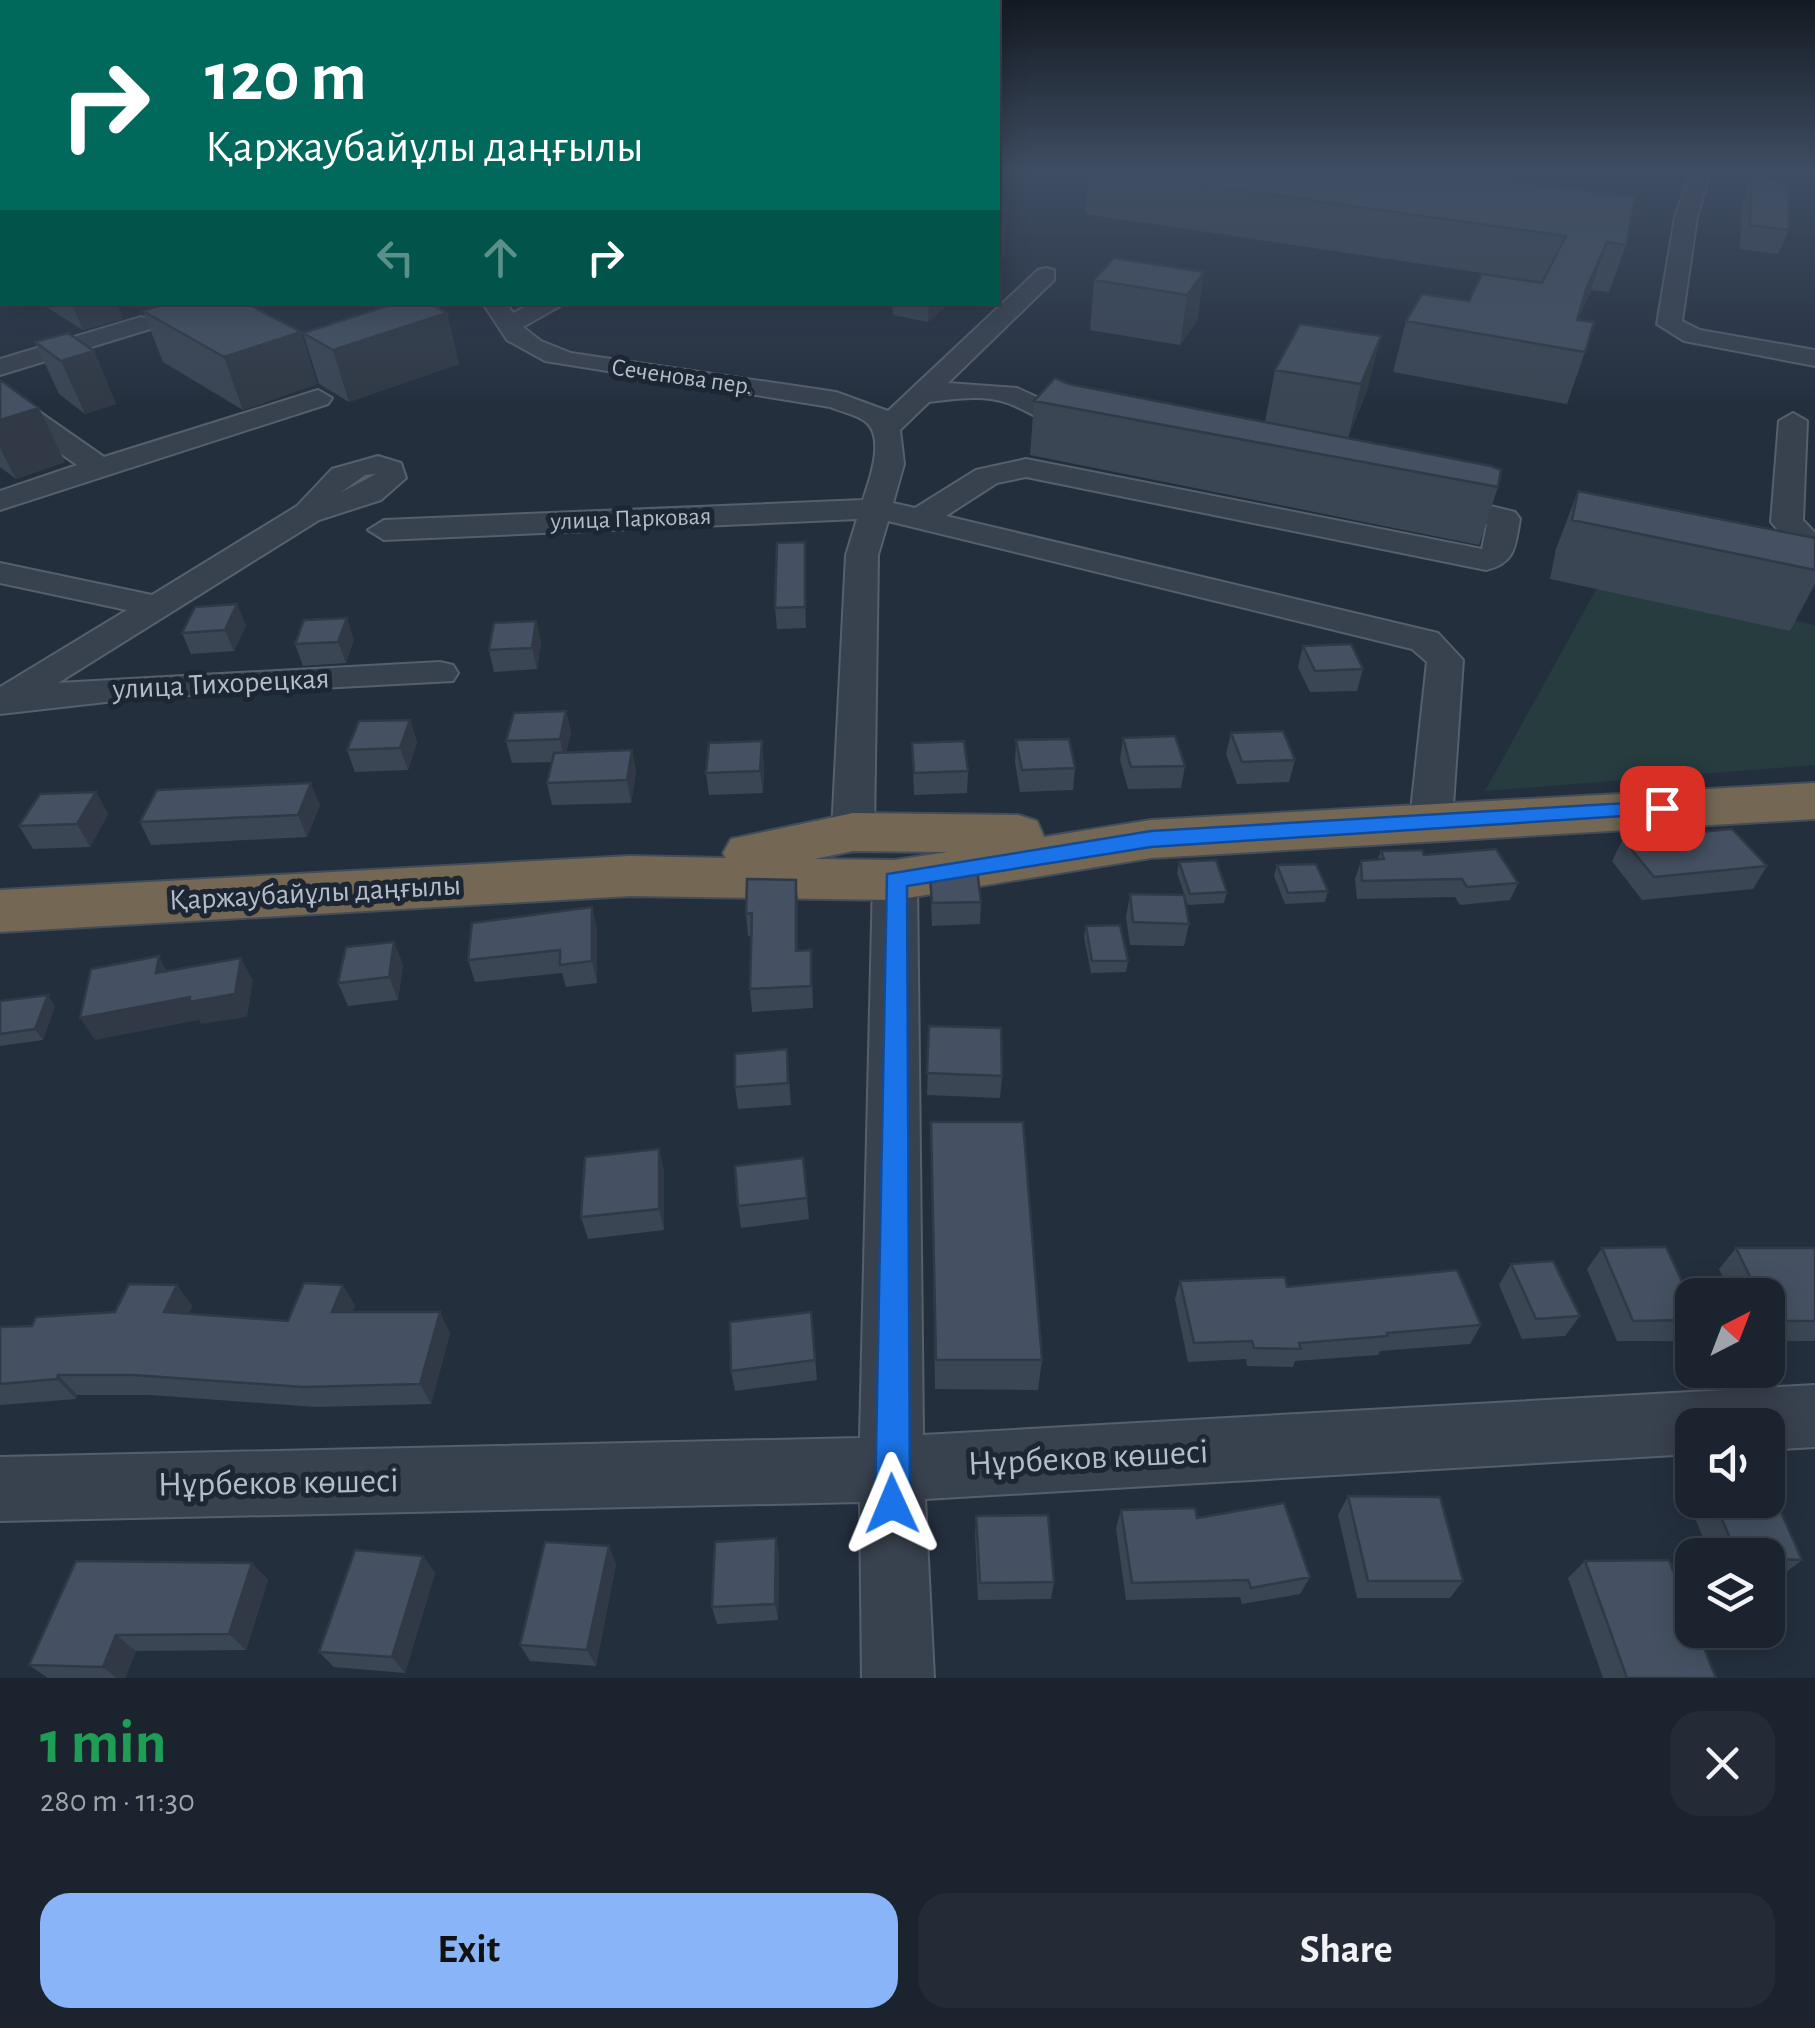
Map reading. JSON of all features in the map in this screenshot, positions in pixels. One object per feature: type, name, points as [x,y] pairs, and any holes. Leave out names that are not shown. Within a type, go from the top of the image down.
[{"type":"highway","name":"Қаржаубайұлы даңғылы","points":[[0,911],[630,876],[829,850],[912,860],[1431,820],[1815,800]]},
{"type":"street","points":[[1681,249],[1669,324],[1676,332],[1815,358]]},
{"type":"street","points":[[829,850],[862,556],[888,464],[886,428],[1046,275]]},
{"type":"street","points":[[501,314],[542,305]]},
{"type":"street","points":[[1672,306],[1708,312]]},
{"type":"street","name":"Сеченова пер.","points":[[501,314],[518,341],[569,360],[847,402],[876,415],[886,428]]},
{"type":"street","points":[[0,367],[141,324]]},
{"type":"street","points":[[919,395],[965,389],[1003,394],[1035,404],[1065,424],[1122,436]]},
{"type":"street","points":[[0,501],[98,466],[204,438],[318,398]]},
{"type":"street","points":[[8,402],[98,466]]},
{"type":"street","points":[[1793,421],[1786,522],[1815,552]]},
{"type":"street","points":[[920,519],[986,476],[1026,468],[1486,560],[1497,555],[1504,520],[1407,496]]},
{"type":"street","name":"улица Парковая","points":[[384,530],[878,509],[1424,641],[1445,660],[1431,820]]},
{"type":"street","points":[[1,701],[308,512]]},
{"type":"street","points":[[0,573],[157,606]]},
{"type":"street","name":"улица Тихорецкая","points":[[1,701],[150,686],[440,673]]},
{"type":"street","points":[[898,1678],[892,1469],[912,860]]},
{"type":"street","name":"Нұрбеков көшесі","points":[[0,1490],[892,1469],[1815,1416]]},
{"type":"green space","points":[[1602,579],[1815,625],[1815,765],[1485,791]]},
{"type":"building","points":[[1559,249],[1604,249],[1577,320],[1594,322],[1585,352],[1406,321],[1422,294],[1469,301],[1482,274],[1542,283]]},
{"type":"building","points":[[1114,258],[1204,272],[1187,295],[1094,280]]},
{"type":"building","points":[[162,305],[250,305],[301,332],[224,357],[143,311]]},
{"type":"building","points":[[390,305],[432,305],[447,313],[333,350],[303,333]]},
{"type":"building","points":[[1300,324],[1381,336],[1361,384],[1275,370]]},
{"type":"building","points":[[68,333],[94,351],[61,361],[35,342]]},
{"type":"building","points":[[1055,378],[1069,384],[1491,466],[1501,470],[1498,487],[1034,401]]},
{"type":"building","points":[[0,380],[39,408],[0,420]]},
{"type":"building","points":[[1578,491],[1815,538],[1815,570],[1572,520]]},
{"type":"building","points":[[805,542],[805,607],[775,608],[777,543]]},
{"type":"building","points":[[237,604],[225,630],[182,633],[195,607]]},
{"type":"building","points":[[347,618],[338,642],[295,644],[304,620]]},
{"type":"building","points":[[536,621],[532,648],[489,650],[494,623]]},
{"type":"building","points":[[1351,644],[1363,669],[1315,671],[1303,646]]},
{"type":"building","points":[[566,711],[560,739],[506,741],[514,713]]},
{"type":"building","points":[[410,720],[400,748],[347,750],[359,721]]},
{"type":"building","points":[[1283,731],[1295,760],[1242,762],[1231,733]]},
{"type":"building","points":[[1175,736],[1185,766],[1131,767],[1123,738]]},
{"type":"building","points":[[1069,739],[1075,768],[1022,770],[1016,740]]},
{"type":"building","points":[[762,741],[760,771],[706,773],[709,743]]},
{"type":"building","points":[[964,741],[968,771],[914,773],[912,743]]},
{"type":"building","points":[[632,750],[627,780],[547,783],[554,753]]},
{"type":"building","points":[[311,783],[298,815],[140,822],[157,790]]},
{"type":"building","points":[[96,792],[77,824],[19,826],[40,794]]},
{"type":"building","points":[[1732,829],[1767,866],[1654,877],[1623,839]]},
{"type":"building","points":[[1496,849],[1518,883],[1467,887],[1462,879],[1362,881],[1361,861],[1384,859],[1381,851],[1422,850],[1424,855]]},
{"type":"building","points":[[1216,860],[1227,892],[1190,894],[1179,862]]},
{"type":"building","points":[[1316,864],[1328,891],[1288,893],[1277,865]]},
{"type":"building","points":[[977,869],[981,902],[932,903],[930,876]]},
{"type":"building","points":[[747,879],[796,880],[796,951],[811,950],[811,986],[750,989],[752,913],[746,914]]},
{"type":"building","points":[[1130,894],[1184,895],[1189,924],[1133,922]]},
{"type":"building","points":[[592,907],[592,961],[560,965],[560,950],[468,960],[472,923]]},
{"type":"building","points":[[1120,925],[1128,961],[1092,961],[1086,926]]},
{"type":"building","points":[[394,942],[389,977],[338,983],[346,947]]},
{"type":"building","points":[[159,956],[156,973],[241,958],[235,994],[189,1002],[190,997],[80,1018],[91,969]]},
{"type":"building","points":[[48,995],[35,1029],[0,1034],[0,1001]]},
{"type":"building","points":[[929,1026],[1001,1028],[1002,1076],[927,1073]]},
{"type":"building","points":[[787,1049],[788,1083],[735,1087],[735,1054]]},
{"type":"building","points":[[931,1122],[1023,1122],[1042,1360],[936,1360]]},
{"type":"building","points":[[659,1149],[659,1209],[581,1217],[585,1157]]},
{"type":"building","points":[[803,1158],[807,1198],[738,1206],[735,1166]]},
{"type":"building","points":[[1666,1247],[1680,1278],[1675,1278],[1675,1320],[1633,1321],[1602,1248]]},
{"type":"building","points":[[1736,1248],[1815,1248],[1815,1321],[1785,1321],[1785,1278],[1751,1278]]},
{"type":"building","points":[[1553,1261],[1580,1316],[1536,1319],[1511,1264]]},
{"type":"building","points":[[1457,1270],[1481,1325],[1299,1343],[1301,1349],[1254,1348],[1252,1341],[1194,1343],[1180,1281],[1285,1277],[1287,1287]]},
{"type":"building","points":[[304,1283],[343,1285],[332,1312],[440,1312],[420,1384],[303,1387],[133,1375],[58,1375],[57,1379],[0,1384],[0,1327],[32,1326],[36,1317],[115,1312],[129,1284],[177,1285],[164,1312],[288,1321]]},
{"type":"building","points":[[811,1312],[815,1360],[731,1371],[730,1322]]},
{"type":"building","points":[[1348,1496],[1440,1497],[1463,1581],[1368,1581]]},
{"type":"building","points":[[1284,1503],[1310,1577],[1251,1588],[1248,1580],[1132,1583],[1121,1510],[1195,1508],[1197,1518]]},
{"type":"building","points":[[1048,1515],[1054,1582],[980,1583],[976,1516]]},
{"type":"building","points":[[1722,1518],[1784,1518],[1802,1560],[1785,1560],[1785,1538],[1730,1538]]},
{"type":"building","points":[[776,1538],[775,1604],[712,1607],[715,1542]]},
{"type":"building","points":[[545,1542],[609,1546],[587,1650],[520,1645]]},
{"type":"building","points":[[355,1550],[423,1556],[392,1657],[319,1652]]},
{"type":"building","points":[[1669,1560],[1675,1575],[1675,1648],[1704,1648],[1716,1678],[1627,1678],[1585,1561]]},
{"type":"building","points":[[76,1561],[252,1563],[229,1634],[116,1635],[103,1667],[29,1665]]},
{"type":"route","points":[[892,1504],[895,880],[923,872],[1151,839],[1662,808]]}]
